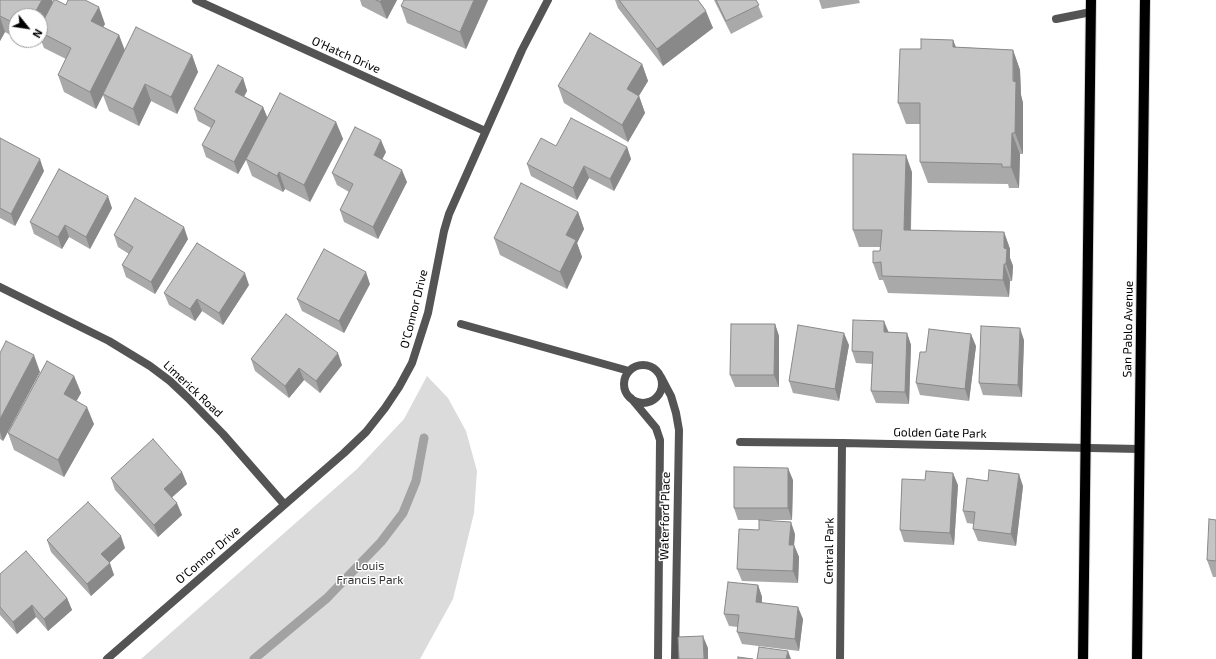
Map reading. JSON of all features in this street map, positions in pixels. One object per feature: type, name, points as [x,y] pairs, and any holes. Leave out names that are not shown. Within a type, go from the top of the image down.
[{"type":"main road","points":[[1083,659],[1091,0]]},
{"type":"main road","name":"San Pablo Avenue","points":[[1137,659],[1146,0]]},
{"type":"street","name":"O'Hatch Drive","points":[[196,0],[485,131]]},
{"type":"street","name":"O'Connor Drive","points":[[107,659],[344,453],[366,432],[389,402],[412,363],[428,313],[449,214],[522,50],[548,0]]},
{"type":"street","points":[[1056,19],[1091,12]]},
{"type":"street","name":"Limerick Road","points":[[0,287],[110,341],[150,366],[170,381],[223,434],[284,504]]},
{"type":"street","points":[[461,324],[629,371]]},
{"type":"street","name":"Waterford Place","points":[[658,659],[660,440],[656,428],[628,394],[625,385],[625,380],[629,371],[640,365],[649,365],[657,370],[670,396],[676,413],[679,430],[675,659]]},
{"type":"street","points":[[631,398],[640,402],[654,399],[658,396],[662,387],[661,377]]},
{"type":"street","name":"Golden Gate Park","points":[[740,442],[1140,449]]},
{"type":"street","name":"Central Park","points":[[840,659],[842,443]]},
{"type":"green space","name":"Louis Francis Park","points":[[427,376],[448,398],[466,431],[477,471],[474,513],[453,599],[420,659],[141,659],[357,469],[404,419]]},
{"type":"building","points":[[0,0],[42,0],[38,8],[8,8],[8,20],[0,16]]},
{"type":"building","points":[[54,0],[66,5],[68,0],[85,0],[99,7],[91,21],[119,35],[90,92],[58,75],[71,48],[48,36],[48,12]]},
{"type":"building","points":[[404,0],[474,0],[460,32],[401,6]]},
{"type":"building","points":[[619,0],[698,0],[706,11],[657,49]]},
{"type":"building","points":[[716,0],[756,0],[759,5],[726,21]]},
{"type":"building","points":[[136,27],[192,55],[171,97],[145,84],[133,109],[103,94]]},
{"type":"building","points":[[590,33],[642,64],[627,89],[639,96],[622,125],[558,86]]},
{"type":"building","points":[[921,39],[953,40],[953,47],[1013,50],[1013,81],[1016,82],[1015,133],[1012,133],[1011,167],[1002,167],[1002,164],[920,162],[920,103],[898,103],[900,49],[921,49]]},
{"type":"building","points":[[218,65],[243,78],[235,92],[263,107],[234,162],[202,145],[215,121],[194,109]]},
{"type":"building","points":[[280,93],[336,122],[304,185],[279,172],[277,176],[246,159]]},
{"type":"building","points":[[571,118],[627,147],[610,179],[584,166],[573,188],[527,164],[541,138],[556,146]]},
{"type":"building","points":[[355,127],[381,140],[374,155],[402,170],[373,227],[340,210],[353,184],[332,173]]},
{"type":"building","points":[[0,138],[40,159],[11,214],[0,208]]},
{"type":"building","points":[[853,154],[906,155],[904,230],[1004,232],[1004,248],[1007,249],[1003,280],[882,276],[881,262],[873,263],[873,251],[880,251],[882,230],[853,230]]},
{"type":"building","points":[[59,169],[108,196],[86,237],[65,225],[58,237],[30,222]]},
{"type":"building","points":[[521,183],[578,212],[566,235],[576,240],[560,272],[494,238]]},
{"type":"building","points":[[135,198],[184,227],[151,282],[122,265],[133,247],[114,235]]},
{"type":"building","points":[[197,243],[245,273],[219,313],[197,299],[190,309],[164,293]]},
{"type":"building","points":[[324,249],[366,272],[339,321],[297,299]]},
{"type":"building","points":[[286,314],[338,353],[316,381],[299,368],[285,386],[251,359]]},
{"type":"building","points":[[853,320],[884,321],[884,332],[907,333],[905,392],[871,391],[873,352],[852,351]]},
{"type":"building","points":[[731,324],[775,324],[774,375],[730,375]]},
{"type":"building","points":[[798,325],[844,333],[835,389],[789,381]]},
{"type":"building","points":[[981,326],[1020,328],[1018,385],[979,383]]},
{"type":"building","points":[[929,329],[971,334],[965,389],[916,383],[920,352],[926,352]]},
{"type":"building","points":[[6,341],[34,355],[0,419],[0,353]]},
{"type":"building","points":[[47,361],[74,376],[64,394],[87,407],[58,460],[8,433]]},
{"type":"building","points":[[153,439],[182,472],[164,489],[177,503],[154,525],[111,478]]},
{"type":"building","points":[[734,467],[788,468],[788,508],[734,508]]},
{"type":"building","points":[[989,470],[1019,474],[1011,534],[973,529],[975,512],[963,511],[967,478],[988,481]]},
{"type":"building","points":[[926,471],[953,473],[950,533],[900,530],[902,479],[925,480]]},
{"type":"building","points":[[88,502],[121,536],[101,554],[110,563],[87,584],[47,540]]},
{"type":"building","points":[[1209,519],[1216,520],[1216,561],[1207,560]]},
{"type":"building","points":[[759,520],[791,522],[789,545],[794,545],[793,571],[737,569],[739,529],[759,530]]},
{"type":"building","points":[[26,551],[67,598],[44,619],[32,605],[13,622],[0,607],[0,574]]},
{"type":"building","points":[[728,582],[758,585],[756,602],[798,607],[795,639],[737,632],[739,615],[724,614]]},
{"type":"building","points":[[703,636],[704,659],[679,659],[678,637]]},
{"type":"building","points":[[759,647],[788,651],[786,659],[757,659]]},
{"type":"building","points":[[738,657],[753,659],[738,659]]},
{"type":"waterway","points":[[254,659],[327,598],[381,542],[403,513],[416,481],[424,438]]}]
